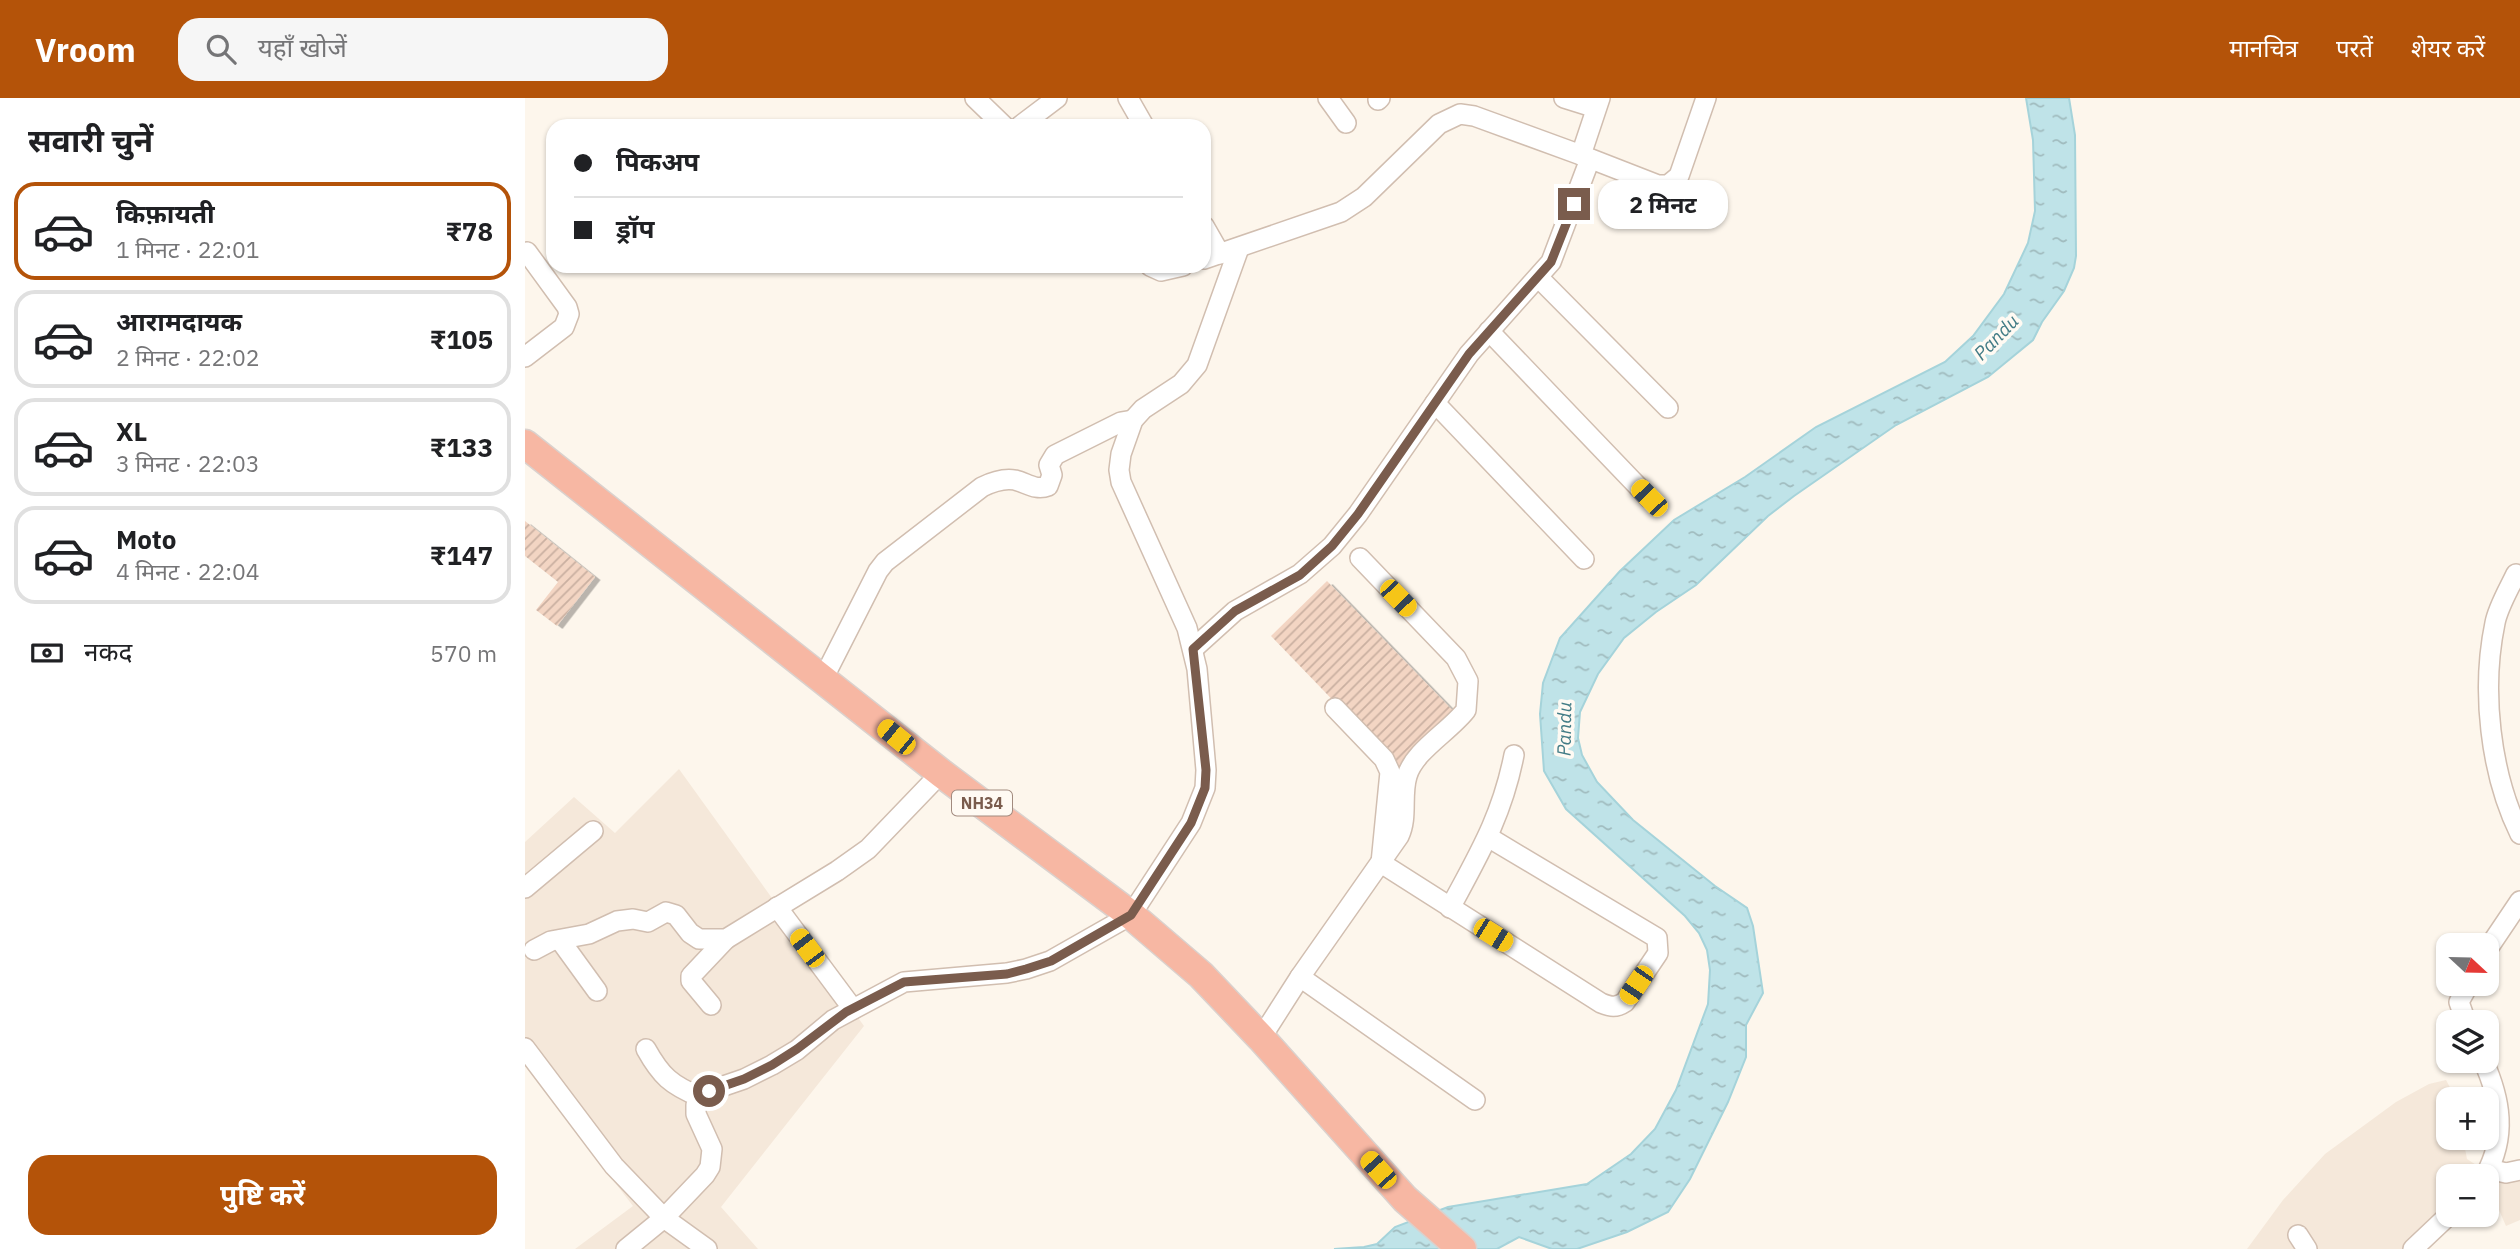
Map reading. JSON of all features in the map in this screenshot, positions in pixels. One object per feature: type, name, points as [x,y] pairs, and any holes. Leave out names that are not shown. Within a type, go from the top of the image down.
[{"type":"highway","name":"NH34","points":[[525,444],[941,773],[1131,915],[1201,975],[1405,1199],[1462,1249]]},
{"type":"street","points":[[975,98],[997,119]]},
{"type":"street","points":[[1029,119],[1057,98]]},
{"type":"street","points":[[1128,98],[1140,119]]},
{"type":"street","points":[[1328,98],[1346,123]]},
{"type":"street","points":[[1193,649],[1235,611],[1300,575],[1332,546],[1358,514],[1469,354],[1539,278],[1557,250],[1586,157],[1598,103],[1564,98]]},
{"type":"street","points":[[1221,253],[1327,218],[1353,205],[1459,106],[1474,116],[1658,185],[1668,185],[1675,182],[1679,176],[1706,98]]},
{"type":"street","points":[[626,1249],[664,1218],[710,1167],[712,1149],[696,1114],[700,1097],[772,1065],[853,1009],[904,982],[1007,974],[1051,961],[1131,915],[1191,823],[1205,788],[1206,770],[1193,649],[1121,482],[1119,470],[1121,454],[1133,420],[1143,409],[1181,384],[1197,365],[1221,253],[1211,237]]},
{"type":"street","points":[[525,357],[564,327],[569,314],[567,307],[527,252]]},
{"type":"street","points":[[1539,278],[1668,408]]},
{"type":"street","points":[[1489,331],[1649,498]]},
{"type":"street","points":[[1435,403],[1584,559]]},
{"type":"street","points":[[823,679],[871,581],[885,562],[982,486],[1008,480],[1037,488],[1048,486],[1052,475],[1049,465],[1055,455],[1121,422],[1133,420]]},
{"type":"street","points":[[1261,1038],[1403,828],[1406,784],[1411,766],[1466,710],[1468,681],[1456,658],[1360,558]]},
{"type":"street","points":[[2516,574],[2495,621],[2489,671],[2495,767],[2507,808],[2520,834]]},
{"type":"street","points":[[1335,708],[1384,759],[1391,772],[1381,863]]},
{"type":"street","points":[[1450,908],[1488,837],[1507,788],[1514,755]]},
{"type":"street","points":[[711,1005],[691,981],[691,976],[726,939],[837,872],[868,849],[941,773]]},
{"type":"street","points":[[525,888],[593,831]]},
{"type":"street","points":[[1381,863],[1601,1003],[1611,1007],[1625,1002],[1658,953],[1657,938],[1488,837]]},
{"type":"street","points":[[2498,933],[2520,901]]},
{"type":"street","points":[[777,907],[853,1009]]},
{"type":"street","points":[[528,949],[551,941],[589,934],[625,919],[648,922],[666,912],[676,915],[690,933],[699,939],[726,939]]},
{"type":"street","points":[[560,940],[597,991]]},
{"type":"street","points":[[1300,977],[1475,1100]]},
{"type":"street","points":[[525,1048],[614,1166],[664,1218],[707,1249]]},
{"type":"street","points":[[646,1049],[658,1070],[668,1080],[678,1088],[700,1097]]},
{"type":"street","points":[[2488,1073],[2499,1102],[2498,1141],[2490,1164]]},
{"type":"street","points":[[2499,1173],[2520,1170]]},
{"type":"street","points":[[2413,1249],[2436,1227]]},
{"type":"shaded area","points":[[679,769],[864,1026],[721,1207],[758,1249],[575,1249],[633,1206],[525,1066],[525,842],[574,797],[615,833]]},
{"type":"shaded area","points":[[2446,1080],[2450,1087],[2436,1087],[2436,1150],[2465,1150],[2467,1159],[2475,1164],[2436,1164],[2436,1227],[2439,1227],[2423,1249],[2247,1249],[2283,1200],[2325,1154],[2396,1102],[2429,1084]]},
{"type":"shaded area","points":[[2520,1175],[2520,1220],[2506,1226],[2499,1210],[2499,1180],[2504,1183]]},
{"type":"water","name":"Pandu","points":[[2026,98],[2069,98],[2075,135],[2074,268],[2064,291],[2033,340],[1988,377],[1896,425],[1768,516],[1696,585],[1624,638],[1598,674],[1580,712],[1578,738],[1582,755],[1597,782],[1633,820],[1715,886],[1747,908],[1753,926],[1763,993],[1746,1025],[1746,1057],[1728,1102],[1690,1179],[1668,1212],[1627,1232],[1577,1249],[1552,1249],[1519,1237],[1497,1249],[1334,1249],[1377,1244],[1395,1227],[1448,1207],[1587,1184],[1631,1154],[1655,1129],[1676,1090],[1708,1004],[1710,970],[1707,950],[1699,933],[1685,916],[1566,809],[1544,771],[1540,714],[1543,683],[1560,638],[1620,571],[1674,520],[1745,477],[1816,427],[1945,362],[1973,336],[2004,294],[2028,243],[2035,211],[2033,140]]},
{"type":"building","points":[[525,521],[595,577],[557,626],[536,610],[558,582],[525,556]]},
{"type":"building","points":[[1327,581],[1457,715],[1400,770],[1271,636]]},
{"type":"route","points":[[709,1091],[744,1079],[772,1065],[833,1020],[891,987],[922,979],[1007,974],[1026,969],[1051,961],[1131,915],[1191,823],[1205,788],[1206,770],[1193,649],[1235,611],[1300,575],[1332,546],[1358,514],[1469,354],[1551,262],[1574,204]]}]
